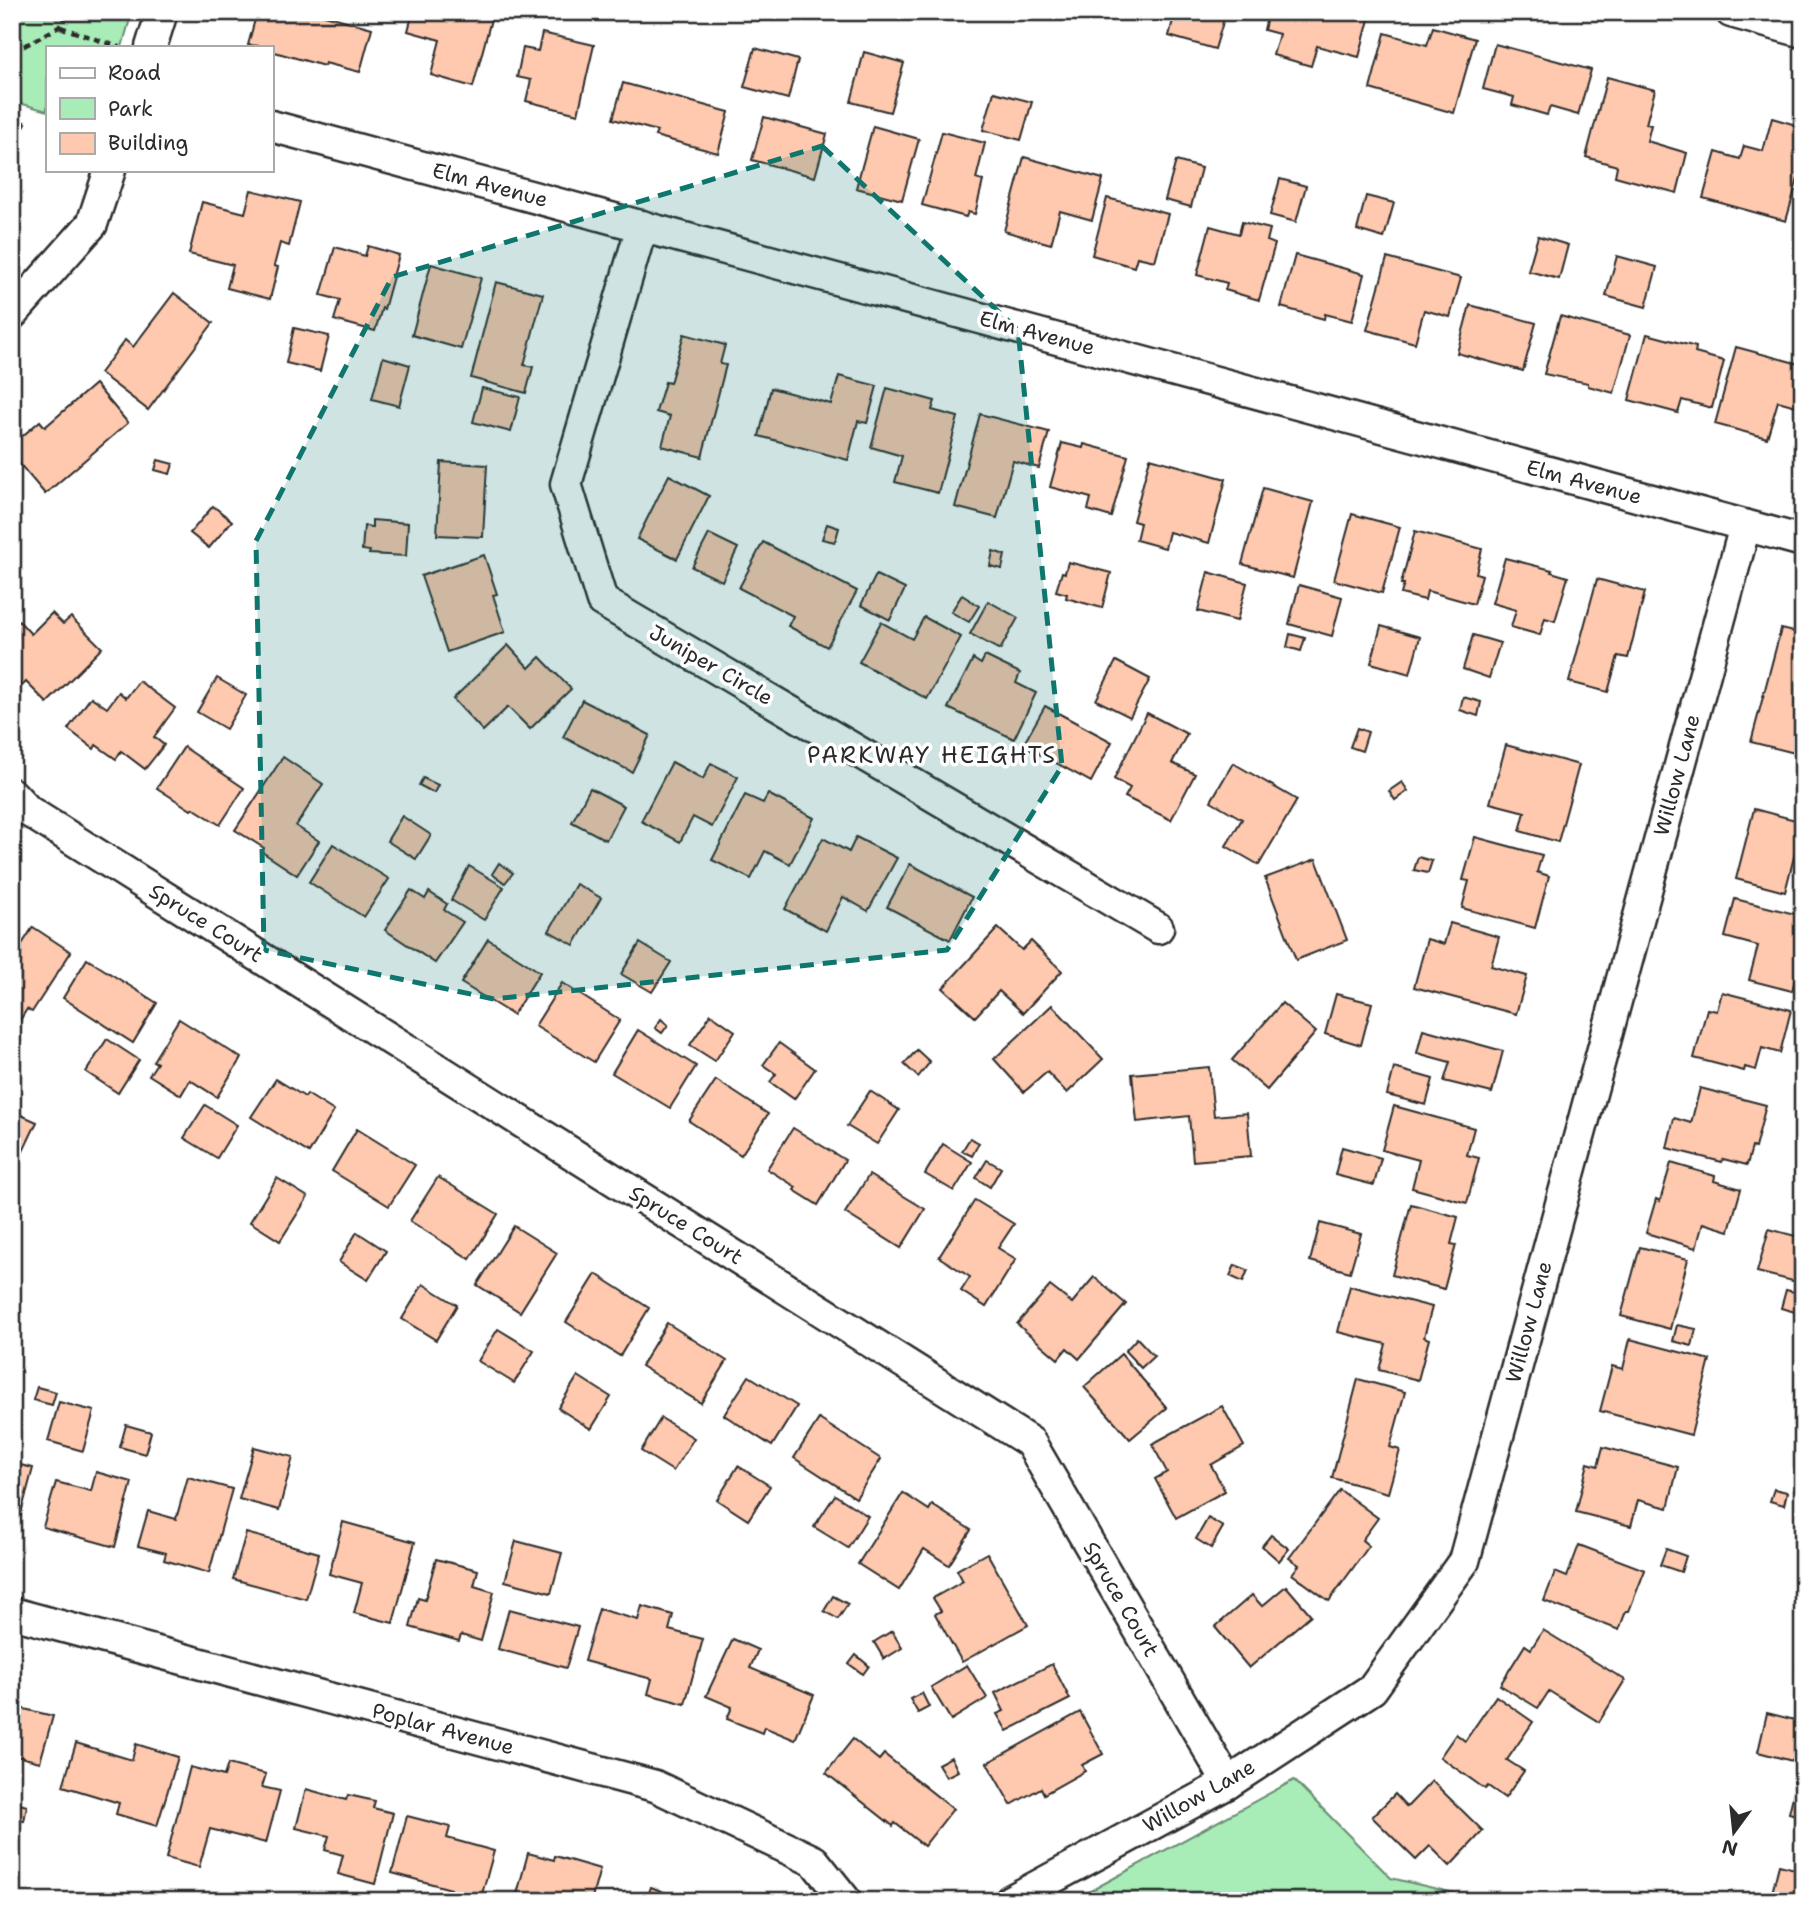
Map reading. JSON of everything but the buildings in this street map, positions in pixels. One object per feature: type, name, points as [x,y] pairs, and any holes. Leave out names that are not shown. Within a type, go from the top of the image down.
[{"type":"street","points":[[151,46],[162,12]]},
{"type":"street","points":[[1731,12],[1803,32]]},
{"type":"street","name":"Elm Avenue","points":[[273,127],[1803,541]]},
{"type":"street","points":[[12,314],[92,224],[109,172]]},
{"type":"street","name":"Juniper Circle","points":[[642,226],[566,484],[602,601],[1158,928]]},
{"type":"street","name":"Willow Lane","points":[[1010,1901],[1228,1783],[1372,1689],[1464,1561],[1745,526]]},
{"type":"street","name":"Spruce Court","points":[[18,813],[1030,1442],[1228,1783]]},
{"type":"street","name":"Poplar Avenue","points":[[12,1613],[655,1786],[814,1861],[846,1901]]},
{"type":"path","points":[[12,45],[24,46],[59,27],[69,12]]},
{"type":"path","points":[[59,27],[115,46]]},
{"type":"highlighted area","points":[[822,146],[1018,330],[1062,766],[947,950],[494,999],[264,950],[256,541],[392,277]]},
{"type":"green space","points":[[12,12],[132,12],[122,46],[46,46],[46,111],[12,101]]},
{"type":"green space","points":[[1294,1780],[1391,1878],[1488,1901],[1072,1901]]},
{"type":"district","name":"PARKWAY HEIGHTS","points":[[932,755]]}]
